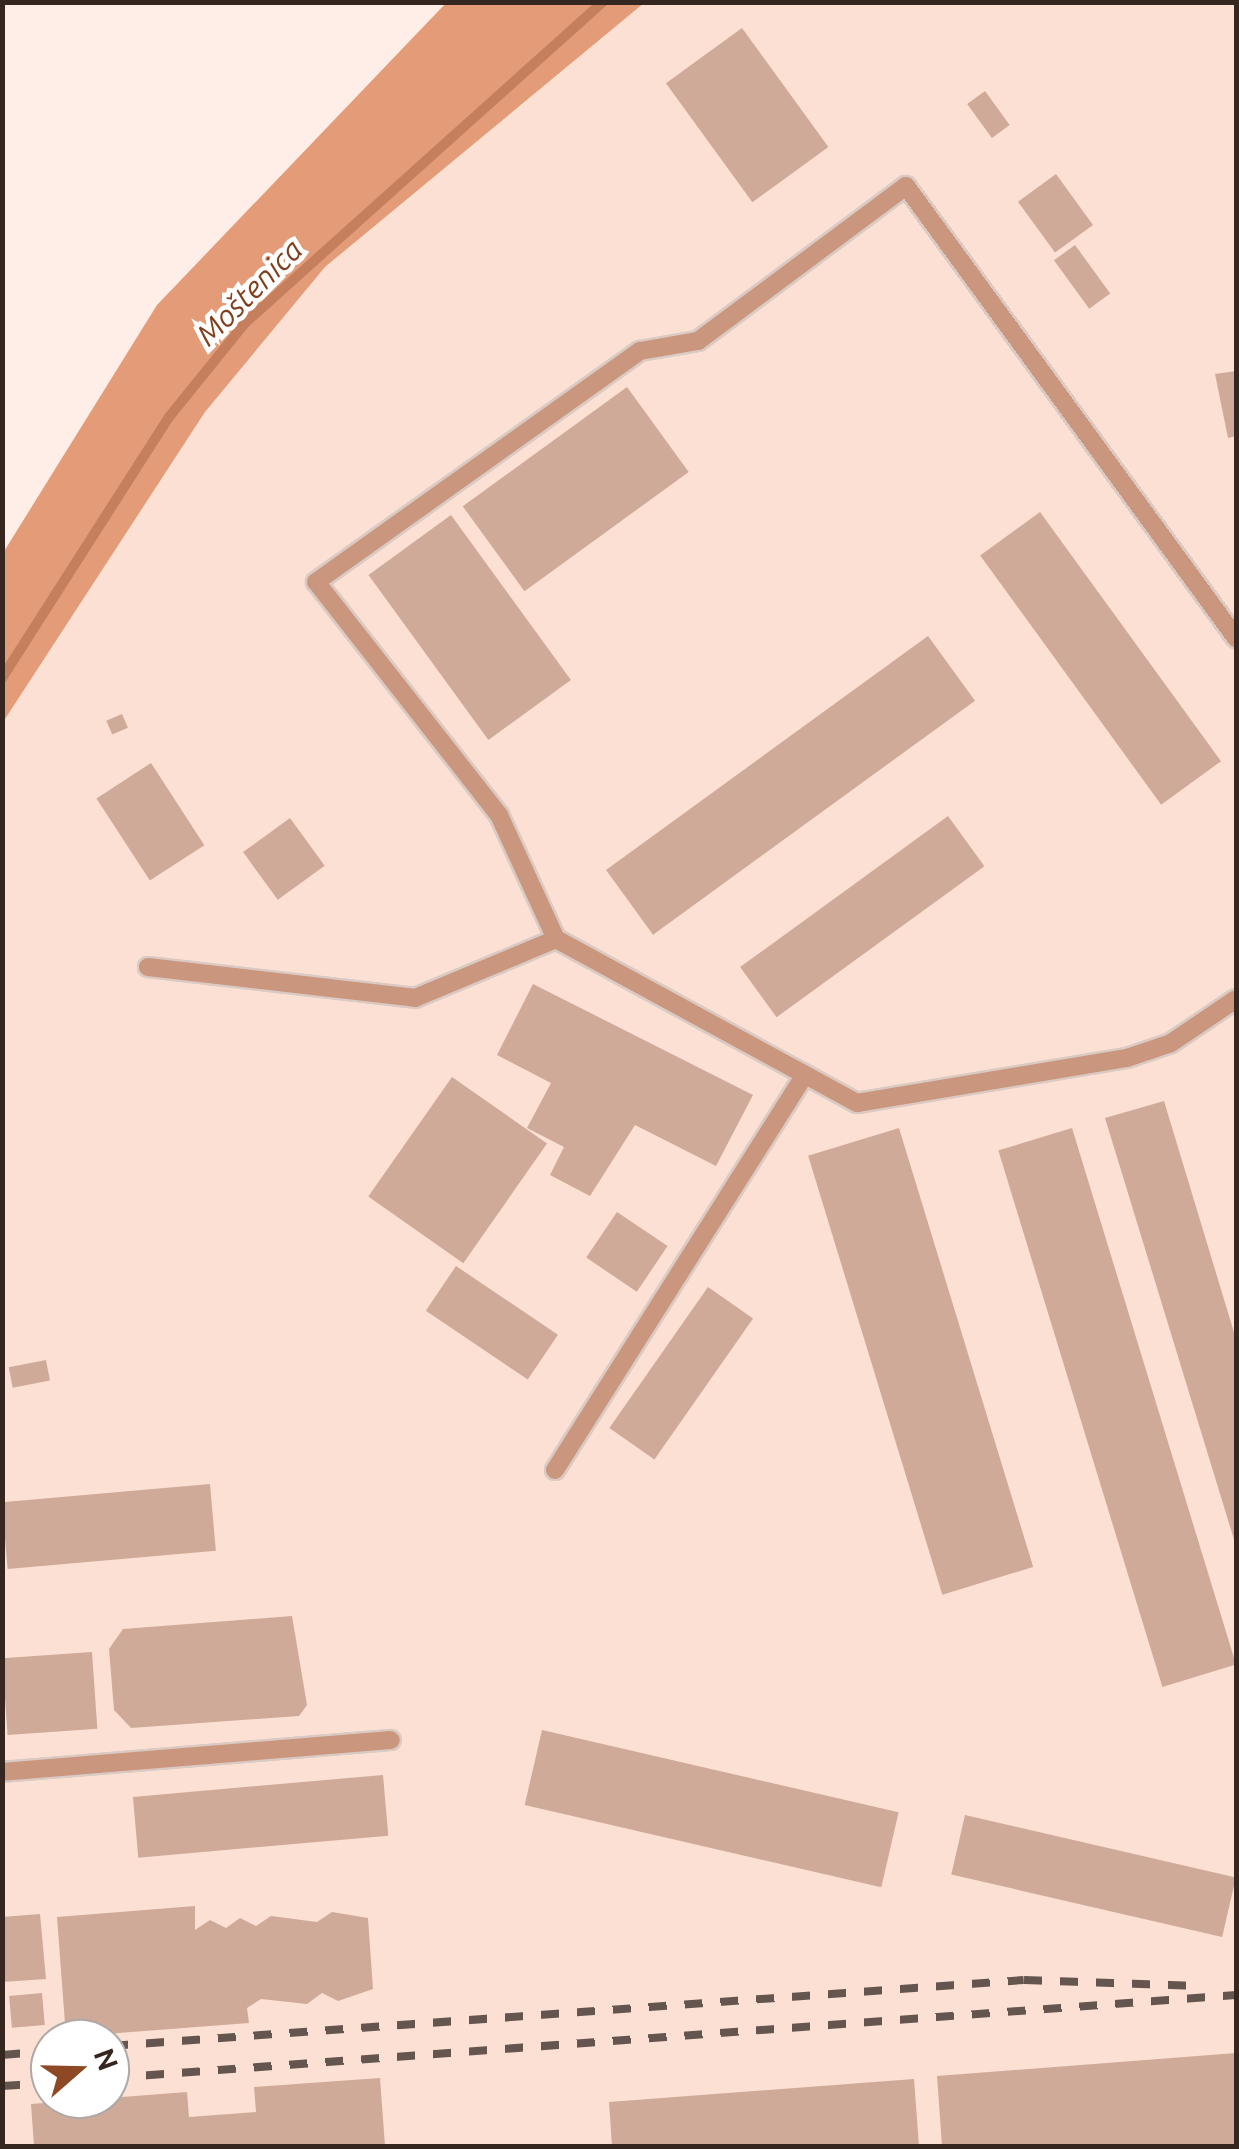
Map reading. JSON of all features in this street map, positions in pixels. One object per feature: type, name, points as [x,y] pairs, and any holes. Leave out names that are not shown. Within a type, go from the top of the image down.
[{"type":"lane","points":[[1236,638],[906,186],[698,341],[640,351],[316,582],[499,815],[556,938],[802,1080],[857,1103],[1127,1058],[1172,1042],[1236,999]]},
{"type":"lane","points":[[148,967],[415,998],[556,938]]},
{"type":"lane","points":[[556,1470],[802,1080]]},
{"type":"lane","points":[[2,1772],[390,1740]]},
{"type":"shaded area","points":[[447,2],[644,3],[325,267],[205,412],[3,722],[3,553],[157,305]]},
{"type":"shaded area","points":[[644,3],[1236,3],[1236,2146],[3,2146],[2,722],[205,412],[325,267]]},
{"type":"building","points":[[742,28],[828,147],[752,202],[666,83]]},
{"type":"building","points":[[985,91],[1010,125],[992,138],[967,104]]},
{"type":"building","points":[[1056,174],[1093,225],[1055,253],[1018,202]]},
{"type":"building","points":[[1075,245],[1110,294],[1089,309],[1054,260]]},
{"type":"building","points":[[1236,371],[1236,436],[1228,438],[1215,374]]},
{"type":"building","points":[[627,387],[689,472],[524,591],[463,506]]},
{"type":"building","points":[[1040,512],[1221,761],[1161,805],[980,555]]},
{"type":"building","points":[[451,515],[571,680],[488,740],[368,575]]},
{"type":"building","points":[[928,636],[975,701],[653,935],[606,870]]},
{"type":"building","points":[[122,714],[128,728],[112,734],[106,721]]},
{"type":"building","points":[[151,763],[204,845],[150,881],[96,798]]},
{"type":"building","points":[[948,816],[984,866],[777,1017],[740,967]]},
{"type":"building","points":[[290,818],[325,866],[278,900],[243,852]]},
{"type":"building","points":[[533,984],[753,1095],[716,1166],[635,1125],[590,1196],[550,1175],[564,1147],[527,1128],[551,1083],[497,1055]]},
{"type":"building","points":[[452,1077],[547,1144],[463,1263],[368,1197]]},
{"type":"building","points":[[1164,1101],[1236,1339],[1236,1546],[1105,1118]]},
{"type":"building","points":[[899,1128],[1033,1567],[942,1595],[808,1156]]},
{"type":"building","points":[[1072,1128],[1236,1664],[1162,1687],[998,1151]]},
{"type":"building","points":[[617,1212],[668,1246],[637,1292],[586,1258]]},
{"type":"building","points":[[456,1266],[558,1335],[528,1380],[426,1311]]},
{"type":"building","points":[[708,1287],[753,1319],[654,1459],[609,1428]]},
{"type":"building","points":[[46,1360],[50,1381],[13,1388],[9,1367]]},
{"type":"building","points":[[210,1484],[216,1551],[8,1569],[2,1502]]},
{"type":"building","points":[[292,1616],[307,1705],[299,1716],[131,1728],[114,1710],[109,1649],[123,1629]]},
{"type":"building","points":[[92,1652],[97,1729],[8,1735],[2,1658]]},
{"type":"building","points":[[542,1730],[899,1812],[881,1887],[525,1805]]},
{"type":"building","points":[[383,1775],[388,1836],[138,1858],[133,1797]]},
{"type":"building","points":[[965,1815],[1236,1878],[1222,1937],[951,1874]]},
{"type":"building","points":[[195,1906],[195,1930],[210,1920],[226,1928],[240,1918],[256,1926],[271,1916],[317,1922],[332,1912],[368,1918],[373,1989],[338,2001],[322,1993],[307,2004],[261,1999],[247,2008],[249,2023],[130,2032],[130,2019],[65,2019],[57,1917]]},
{"type":"building","points":[[40,1914],[46,1979],[2,1982],[2,1917]]},
{"type":"building","points":[[42,1993],[44,2019],[30,2019],[30,2026],[12,2028],[9,1996]]},
{"type":"building","points":[[1236,2053],[1236,2146],[942,2146],[937,2076]]},
{"type":"building","points":[[380,2078],[385,2146],[34,2146],[32,2119],[130,2119],[130,2096],[187,2092],[189,2117],[256,2112],[254,2087]]},
{"type":"building","points":[[914,2079],[919,2146],[612,2146],[609,2102]]},
{"type":"waterway","name":"Moštenica","points":[[2,678],[169,417],[245,323],[603,2]]},
{"type":"railway","points":[[130,2045],[1024,1980],[1192,1986]]},
{"type":"railway","points":[[130,2077],[1236,1995]]},
{"type":"railway","points":[[2,2055],[30,2053]]},
{"type":"railway","points":[[2,2086],[30,2084]]}]
